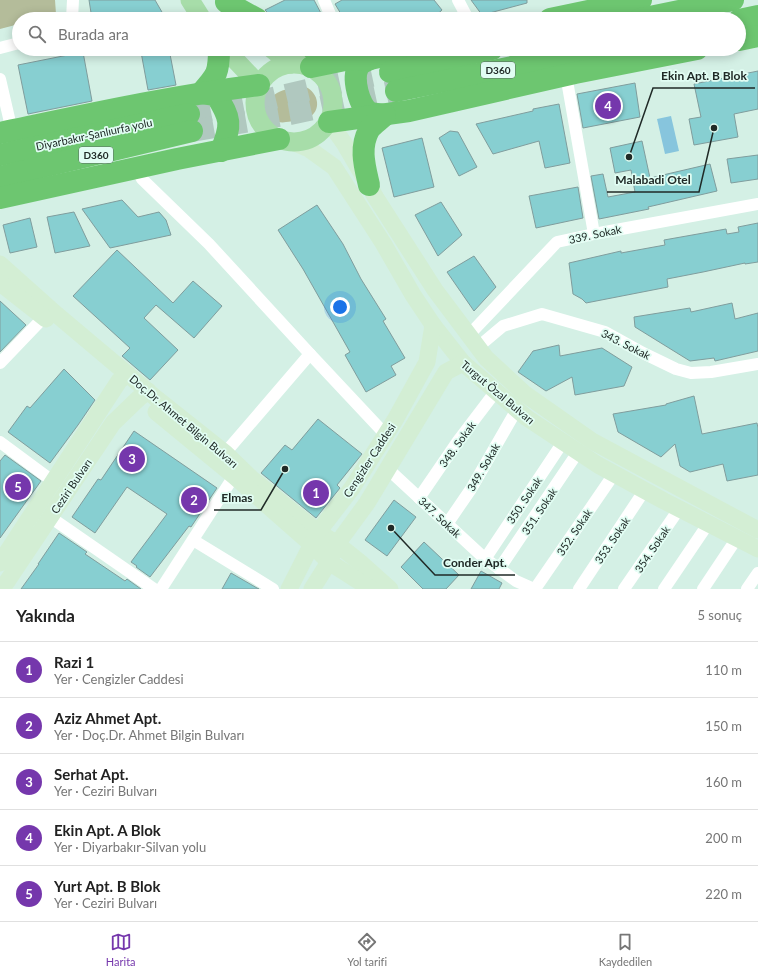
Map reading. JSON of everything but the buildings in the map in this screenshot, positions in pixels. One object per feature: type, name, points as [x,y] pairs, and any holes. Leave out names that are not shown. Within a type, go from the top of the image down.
[{"type":"highway","points":[[584,12],[641,0]]},
{"type":"highway","points":[[674,12],[733,0]]},
{"type":"highway","points":[[226,1],[246,12]]},
{"type":"highway","points":[[746,19],[758,16]]},
{"type":"highway","points":[[746,39],[758,36]]},
{"type":"highway","points":[[201,93],[216,77],[219,56]]},
{"type":"highway","name":"D360","points":[[471,56],[393,82],[556,56]]},
{"type":"highway","points":[[329,122],[409,111],[566,75],[662,56]]},
{"type":"highway","points":[[305,60],[353,57],[361,64],[357,69],[356,88],[362,104],[369,112],[385,115]]},
{"type":"highway","points":[[6,132],[201,93],[259,85]]},
{"type":"highway","points":[[201,93],[216,95],[229,119],[228,130],[221,151]]},
{"type":"highway","points":[[369,185],[363,160],[365,143],[369,130],[385,115]]},
{"type":"highway","name":"Diyarbakır-Şanlıurfa yolu","points":[[0,155],[190,122],[0,177]]},
{"type":"highway","points":[[0,198],[221,151],[286,141]]},
{"type":"main road","points":[[190,0],[198,12]]},
{"type":"main road","points":[[226,1],[234,12]]},
{"type":"main road","points":[[232,56],[259,85]]},
{"type":"main road","points":[[293,56],[305,60],[325,78],[330,86],[334,104],[329,122],[323,130],[305,141],[286,141],[270,134],[262,126],[257,116],[255,95],[259,85],[267,74],[278,67],[305,60]]},
{"type":"main road","name":"Turgut Özal Bulvarı","points":[[329,122],[344,143],[436,290],[486,358],[525,394],[592,441],[758,530]]},
{"type":"main road","name":"Turgut Özal Bulvarı","points":[[286,141],[309,149],[334,167],[383,243],[413,295],[433,325],[463,363],[527,418],[578,452],[644,491],[758,549]]},
{"type":"main road","name":"Doç.Dr. Ahmet Bilgin Bulvarı","points":[[3,276],[44,317],[123,377]]},
{"type":"main road","name":"Doç.Dr. Ahmet Bilgin Bulvarı","points":[[3,276],[56,314],[123,377],[234,476],[315,538],[337,544],[390,589]]},
{"type":"main road","name":"Cengizler Caddesi","points":[[289,589],[315,538],[352,488],[428,362],[433,325]]},
{"type":"main road","name":"Cengizler Caddesi","points":[[312,589],[329,562],[337,544],[367,503],[446,372],[463,363]]},
{"type":"main road","name":"Ceziri Bulvarı","points":[[0,562],[123,377]]},
{"type":"main road","name":"Doç.Dr. Ahmet Bilgin Bulvarı","points":[[143,395],[226,453],[315,538],[329,562],[371,589]]},
{"type":"main road","name":"Ceziri Bulvarı","points":[[2,589],[113,423],[143,395]]},
{"type":"street","points":[[72,12],[73,0]]},
{"type":"street","points":[[324,0],[329,12]]},
{"type":"street","points":[[458,0],[464,12]]},
{"type":"street","points":[[0,48],[12,45]]},
{"type":"street","points":[[566,75],[594,234]]},
{"type":"street","points":[[0,79],[6,132]]},
{"type":"street","points":[[136,168],[142,179],[209,244],[385,434]]},
{"type":"street","name":"339. Sokak","points":[[473,341],[557,242],[758,204]]},
{"type":"street","name":"343. Sokak","points":[[473,341],[503,326],[542,314],[605,332],[676,369],[691,373],[711,372],[758,364]]},
{"type":"street","points":[[0,363],[44,317]]},
{"type":"street","points":[[226,453],[310,354]]},
{"type":"street","name":"348. Sokak","points":[[419,498],[458,441],[496,391]]},
{"type":"street","name":"349. Sokak","points":[[447,524],[471,489],[517,409]]},
{"type":"street","name":"350. Sokak","points":[[485,559],[563,442]]},
{"type":"street","points":[[1,444],[54,482]]},
{"type":"street","name":"351. Sokak","points":[[499,569],[578,452]]},
{"type":"street","name":"347. Sokak","points":[[388,469],[485,559],[516,581],[535,589]]},
{"type":"street","name":"352. Sokak","points":[[535,589],[614,474]]},
{"type":"street","points":[[161,589],[234,476]]},
{"type":"street","name":"353. Sokak","points":[[579,589],[644,491]]},
{"type":"street","name":"354. Sokak","points":[[624,589],[679,509]]},
{"type":"street","points":[[50,517],[154,589]]},
{"type":"street","points":[[664,589],[708,524]]},
{"type":"street","points":[[702,589],[736,538]]},
{"type":"street","points":[[193,540],[273,589]]},
{"type":"street","points":[[747,589],[758,573]]},
{"type":"green space","points":[[0,0],[55,0],[56,12],[12,12],[12,26],[0,29]]},
{"type":"green space","points":[[303,86],[312,91],[317,100],[316,109],[310,117],[302,120],[280,122],[272,117],[269,107],[270,101],[277,93],[282,90]]},
{"type":"green space","points":[[185,100],[204,104],[210,113],[210,122],[204,136],[195,138]]},
{"type":"water","points":[[671,116],[679,151],[665,154],[657,119]]},
{"type":"tunnel","points":[[189,114],[265,100],[390,72]]},
{"type":"tunnel","points":[[192,131],[290,114],[396,91]]},
{"type":"place","name":"Ekin Apt. A Blok","points":[[608,106]]},
{"type":"place","name":"Malabadi Otel","points":[[714,128]]},
{"type":"place","name":"Ekin Apt. B Blok","points":[[629,157]]},
{"type":"place","name":"Serhat Apt.","points":[[132,459]]},
{"type":"place","name":"Elmas","points":[[285,469]]},
{"type":"place","name":"Yurt Apt. B Blok","points":[[18,487]]},
{"type":"place","name":"Razi 1","points":[[316,493]]},
{"type":"place","name":"Aziz Ahmet Apt.","points":[[194,500]]},
{"type":"place","name":"Conder Apt.","points":[[391,528]]}]
